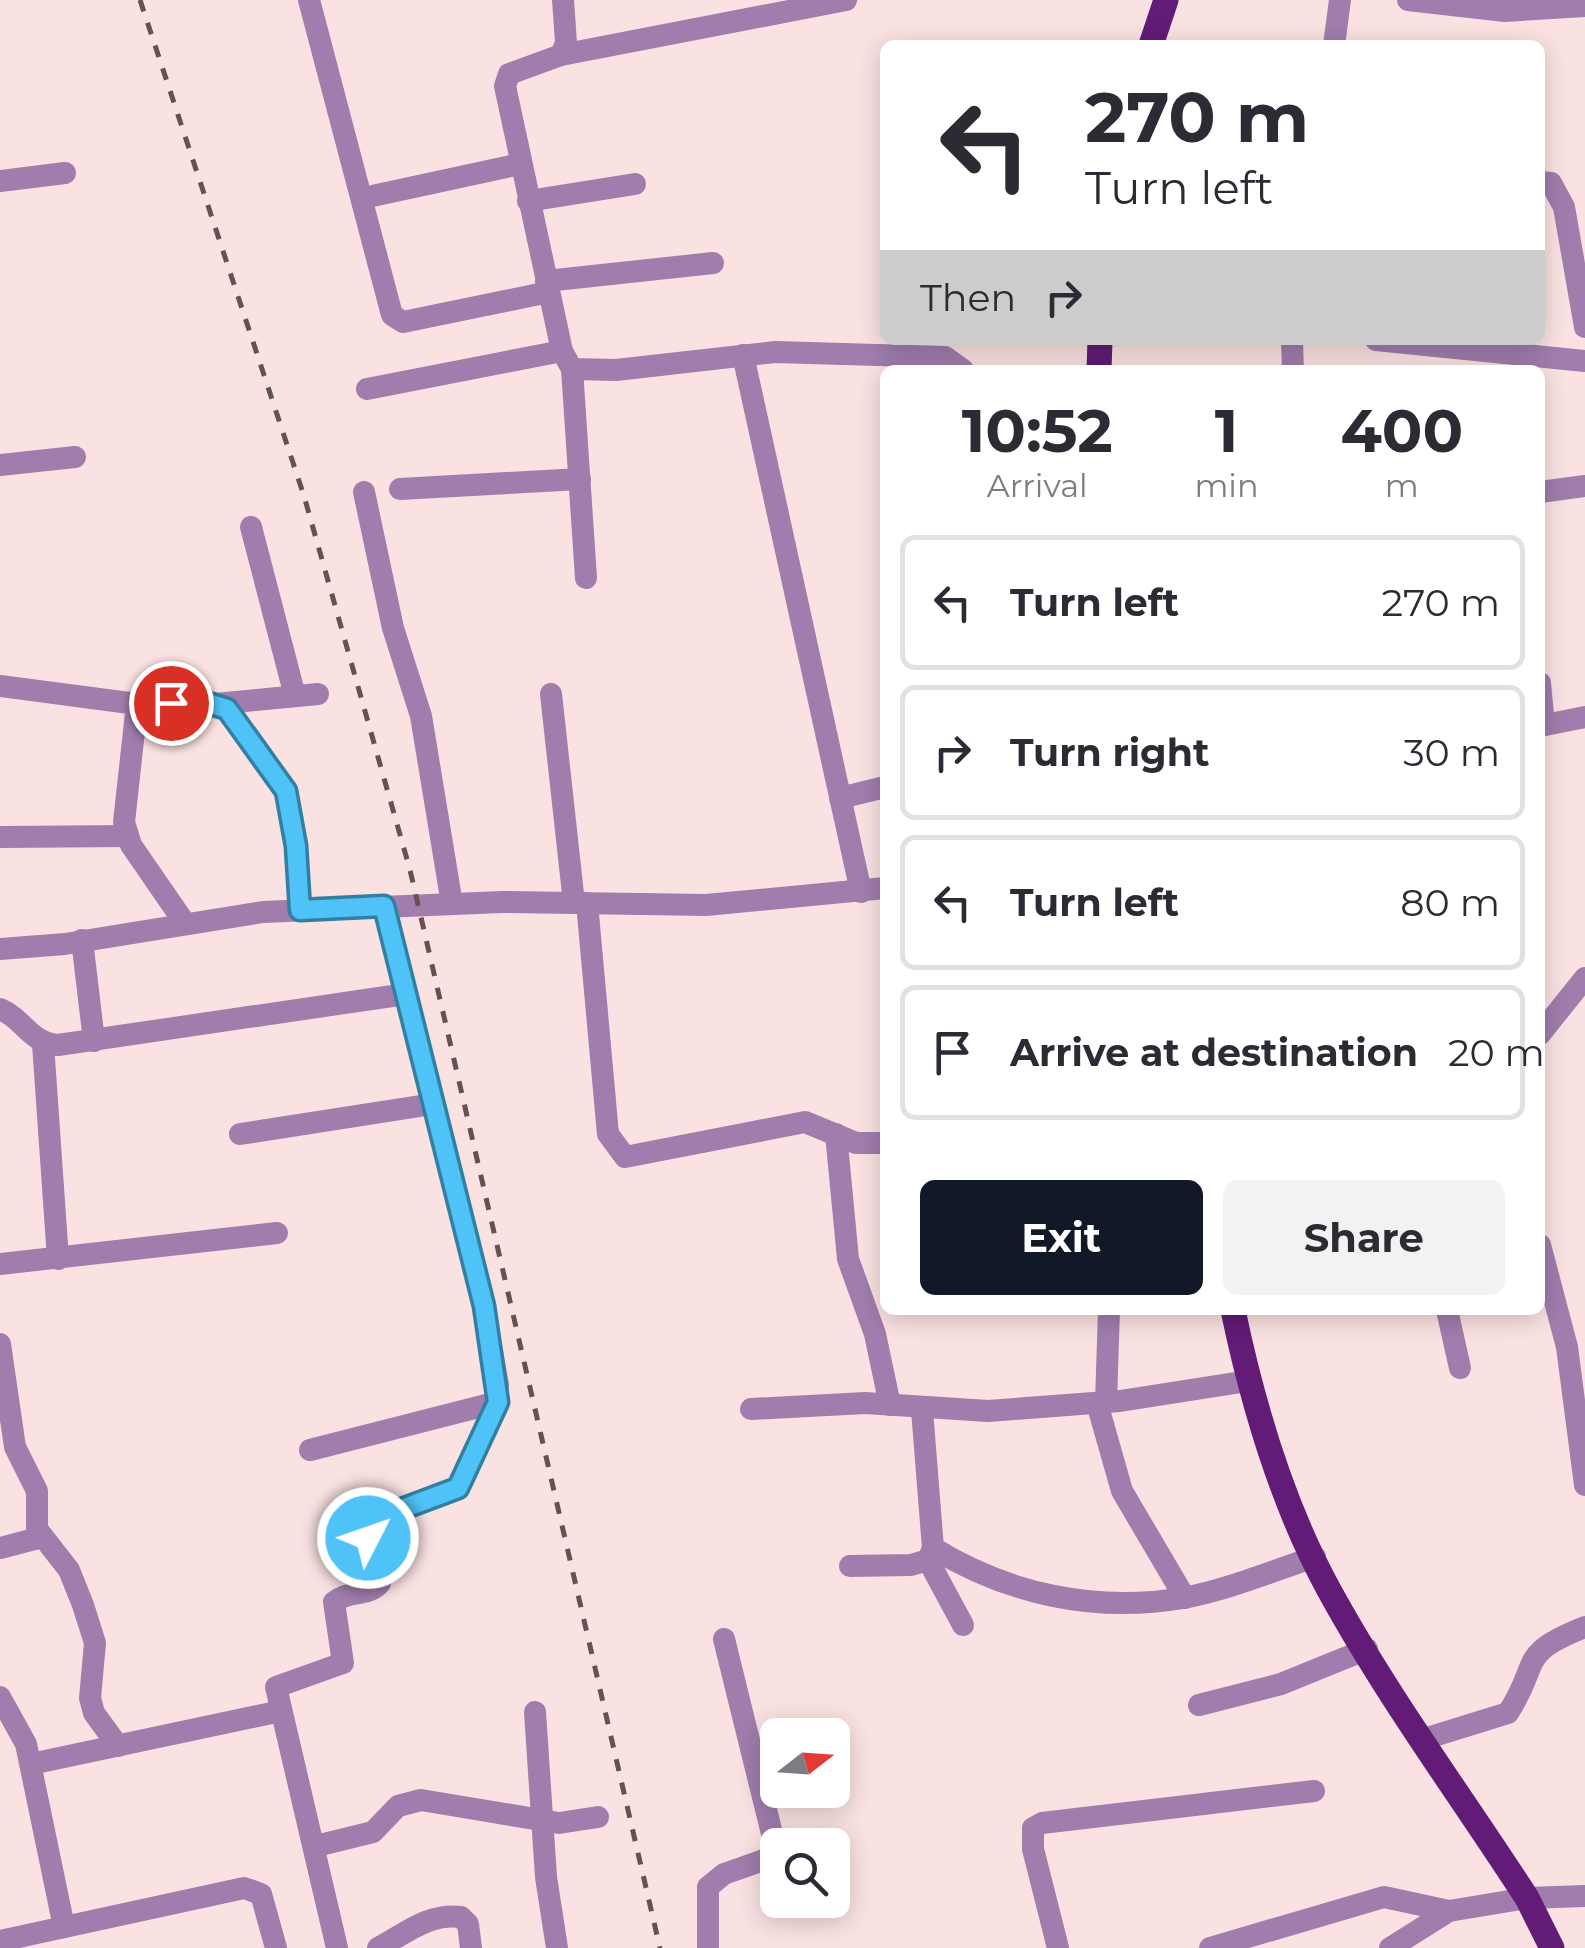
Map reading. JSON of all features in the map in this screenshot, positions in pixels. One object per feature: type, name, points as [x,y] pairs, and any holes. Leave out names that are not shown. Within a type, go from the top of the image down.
[{"type":"main road","points":[[1153,40],[1166,0]]},
{"type":"main road","points":[[1234,1315],[1248,1381],[1285,1492],[1329,1589],[1527,1898],[1552,1948]]},
{"type":"street","points":[[309,0],[363,198],[385,303],[392,315],[404,322],[548,287],[713,263]]},
{"type":"street","points":[[561,55],[566,43],[563,0]]},
{"type":"street","points":[[586,578],[567,360],[520,164],[505,86],[509,74],[561,55],[846,0]]},
{"type":"street","points":[[1335,40],[1340,0]]},
{"type":"street","points":[[1408,0],[1505,11],[1585,6]]},
{"type":"street","points":[[363,198],[520,164]]},
{"type":"street","points":[[0,182],[65,173]]},
{"type":"street","points":[[1545,182],[1551,183],[1564,207],[1585,327]]},
{"type":"street","points":[[528,201],[635,184]]},
{"type":"street","points":[[1405,345],[1503,362],[1585,361]]},
{"type":"street","points":[[743,355],[861,892]]},
{"type":"street","points":[[366,390],[567,360],[616,370],[743,355],[933,356],[946,357],[956,365]]},
{"type":"street","points":[[0,464],[75,457]]},
{"type":"street","points":[[400,489],[580,479]]},
{"type":"street","points":[[1545,491],[1585,486]]},
{"type":"street","points":[[364,492],[394,628],[421,716],[452,904]]},
{"type":"street","points":[[0,686],[137,704],[215,704],[307,695],[250,527]]},
{"type":"street","points":[[551,694],[608,1134],[616,1149],[625,1156],[641,1155],[805,1122],[856,1143],[880,1143]]},
{"type":"street","points":[[137,704],[124,796],[128,836],[184,922]]},
{"type":"street","points":[[215,704],[232,715],[248,743],[286,791],[296,846],[300,910]]},
{"type":"street","points":[[1545,724],[1585,717]]},
{"type":"street","points":[[840,798],[880,789]]},
{"type":"street","points":[[0,837],[128,836]]},
{"type":"street","points":[[0,949],[82,940],[184,922],[300,910],[452,904],[706,905],[880,889]]},
{"type":"street","points":[[337,1948],[276,1687],[343,1663],[334,1602],[342,1595],[374,1590],[380,1583],[366,1529],[370,1521],[458,1488],[498,1402],[490,1334],[384,906]]},
{"type":"street","points":[[82,940],[94,1041]]},
{"type":"street","points":[[1545,1028],[1585,978]]},
{"type":"street","points":[[43,1044],[94,1041],[406,994]]},
{"type":"street","points":[[0,1009],[13,1015],[43,1044],[58,1259]]},
{"type":"street","points":[[240,1134],[433,1104]]},
{"type":"street","points":[[836,1134],[848,1260],[875,1305],[890,1405]]},
{"type":"street","points":[[0,1264],[277,1233]]},
{"type":"street","points":[[1545,1264],[1567,1347],[1585,1485]]},
{"type":"street","points":[[1108,1315],[1101,1403],[1122,1490],[1184,1598]]},
{"type":"street","points":[[1448,1315],[1460,1368]]},
{"type":"street","points":[[0,1344],[14,1447],[37,1491],[42,1537],[68,1570],[83,1605],[94,1644],[90,1698],[94,1713],[118,1746]]},
{"type":"street","points":[[751,1409],[890,1405],[922,1410],[1101,1403],[1248,1381]]},
{"type":"street","points":[[310,1450],[498,1402]]},
{"type":"street","points":[[922,1410],[930,1554],[963,1625]]},
{"type":"street","points":[[0,1548],[42,1537]]},
{"type":"street","points":[[930,1554],[1030,1593],[1070,1600],[1184,1598],[1315,1558]]},
{"type":"street","points":[[850,1566],[911,1565],[930,1554]]},
{"type":"street","points":[[1424,1739],[1508,1713],[1536,1653],[1552,1640],[1585,1627]]},
{"type":"street","points":[[708,1948],[706,1895],[713,1880],[766,1860],[776,1850],[724,1640]]},
{"type":"street","points":[[1199,1705],[1281,1684],[1366,1648]]},
{"type":"street","points":[[0,1697],[32,1764],[64,1927]]},
{"type":"street","points":[[32,1764],[281,1711]]},
{"type":"street","points":[[535,1712],[546,1877],[557,1948]]},
{"type":"street","points":[[1058,1948],[1033,1848],[1033,1828],[1042,1823],[1314,1791]]},
{"type":"street","points":[[316,1846],[374,1832],[407,1802],[545,1821],[598,1818]]},
{"type":"street","points":[[0,1942],[244,1888],[260,1894],[276,1948]]},
{"type":"street","points":[[1390,1948],[1449,1912],[1527,1898],[1585,1896]]},
{"type":"street","points":[[1210,1948],[1384,1897],[1449,1912]]},
{"type":"street","points":[[378,1948],[423,1922],[450,1916],[461,1916],[468,1924],[471,1948]]},
{"type":"railway","points":[[140,0],[304,496],[410,870],[660,1948]]},
{"type":"route","points":[[171,703],[205,702],[227,709],[286,791],[296,846],[300,910],[384,906],[484,1306],[498,1402],[478,1440],[466,1476],[458,1488],[442,1497],[370,1521],[366,1529],[368,1538]]}]
